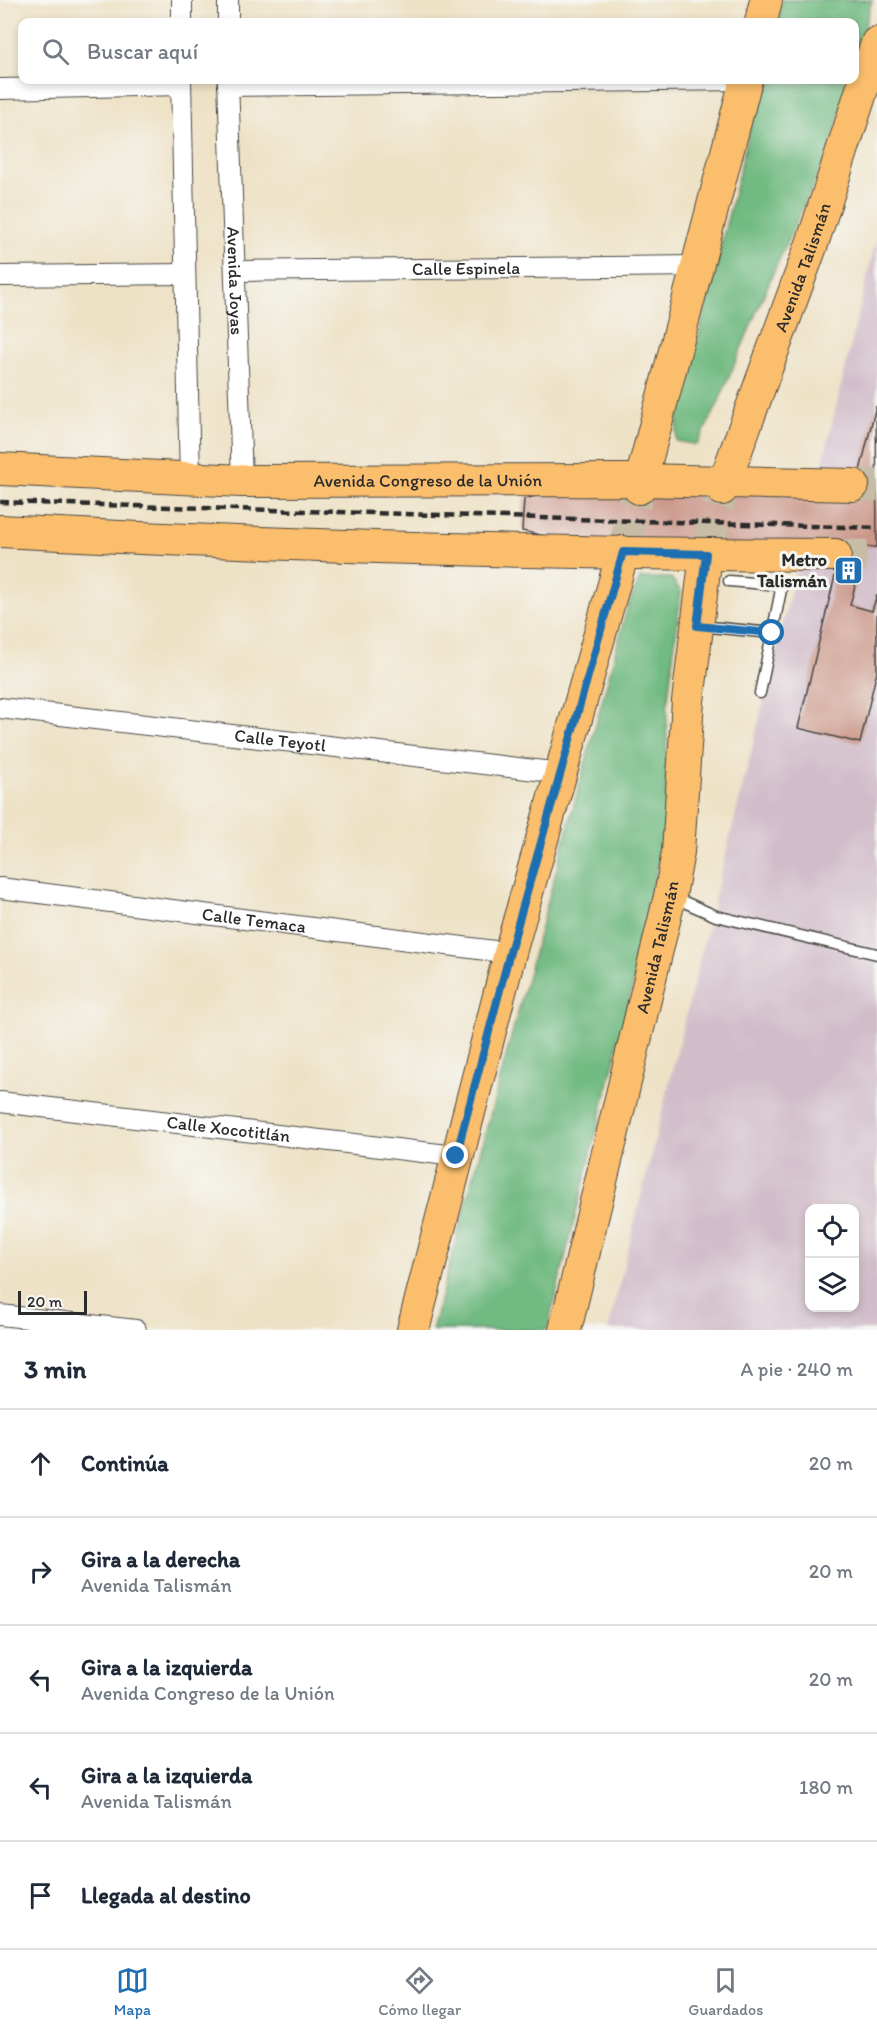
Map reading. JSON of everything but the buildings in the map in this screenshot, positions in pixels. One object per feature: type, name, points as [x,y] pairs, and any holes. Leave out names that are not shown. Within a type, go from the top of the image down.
[{"type":"main road","points":[[761,18],[766,0]]},
{"type":"main road","name":"Avenida Talismán","points":[[722,485],[813,241],[877,43]]},
{"type":"main road","points":[[640,484],[745,84]]},
{"type":"main road","name":"Avenida Congreso de la Unión","points":[[0,469],[242,481],[853,485]]},
{"type":"main road","points":[[0,531],[194,542],[835,555]]},
{"type":"main road","points":[[413,1330],[510,952],[623,552]]},
{"type":"main road","name":"Avenida Talismán","points":[[565,1330],[670,896],[678,852],[688,700],[706,554]]},
{"type":"street","points":[[182,0],[182,18]]},
{"type":"street","points":[[228,0],[228,18]]},
{"type":"street","points":[[0,89],[129,84]]},
{"type":"street","points":[[181,84],[190,480]]},
{"type":"street","name":"Avenida Joyas","points":[[228,84],[242,481]]},
{"type":"street","name":"Calle Espinela","points":[[235,271],[698,266]]},
{"type":"street","points":[[0,276],[185,274]]},
{"type":"street","name":"Calle Teyotl","points":[[0,708],[561,773]]},
{"type":"street","name":"Calle Temaca","points":[[0,888],[510,952]]},
{"type":"street","name":"Calle Xocotitlán","points":[[0,1102],[456,1156]]},
{"type":"street","points":[[0,1315],[136,1330]]},
{"type":"lane","points":[[729,581],[776,585],[781,590],[760,693]]},
{"type":"lane","points":[[697,626],[772,633]]},
{"type":"lane","points":[[670,896],[716,916],[877,954]]},
{"type":"shaded area","points":[[877,236],[877,1330],[608,1330],[824,457]]},
{"type":"green space","points":[[782,0],[872,0],[859,47],[859,18],[777,18]]},
{"type":"green space","points":[[761,84],[848,84],[829,150],[773,273],[716,408],[697,445],[676,441],[677,422]]},
{"type":"green space","points":[[640,578],[671,578],[681,592],[667,707],[666,823],[639,961],[547,1330],[432,1330],[627,609]]},
{"type":"tunnel","points":[[853,485],[877,485]]},
{"type":"tunnel","points":[[623,552],[639,488]]},
{"type":"tunnel","points":[[706,554],[722,489]]},
{"type":"tunnel","points":[[835,555],[877,556]]},
{"type":"railway","points":[[0,502],[877,528]]},
{"type":"place","name":"Metro Talismán","points":[[848,570]]},
{"type":"route","points":[[456,1156],[510,952],[623,552],[706,554],[697,626],[772,633]]}]
